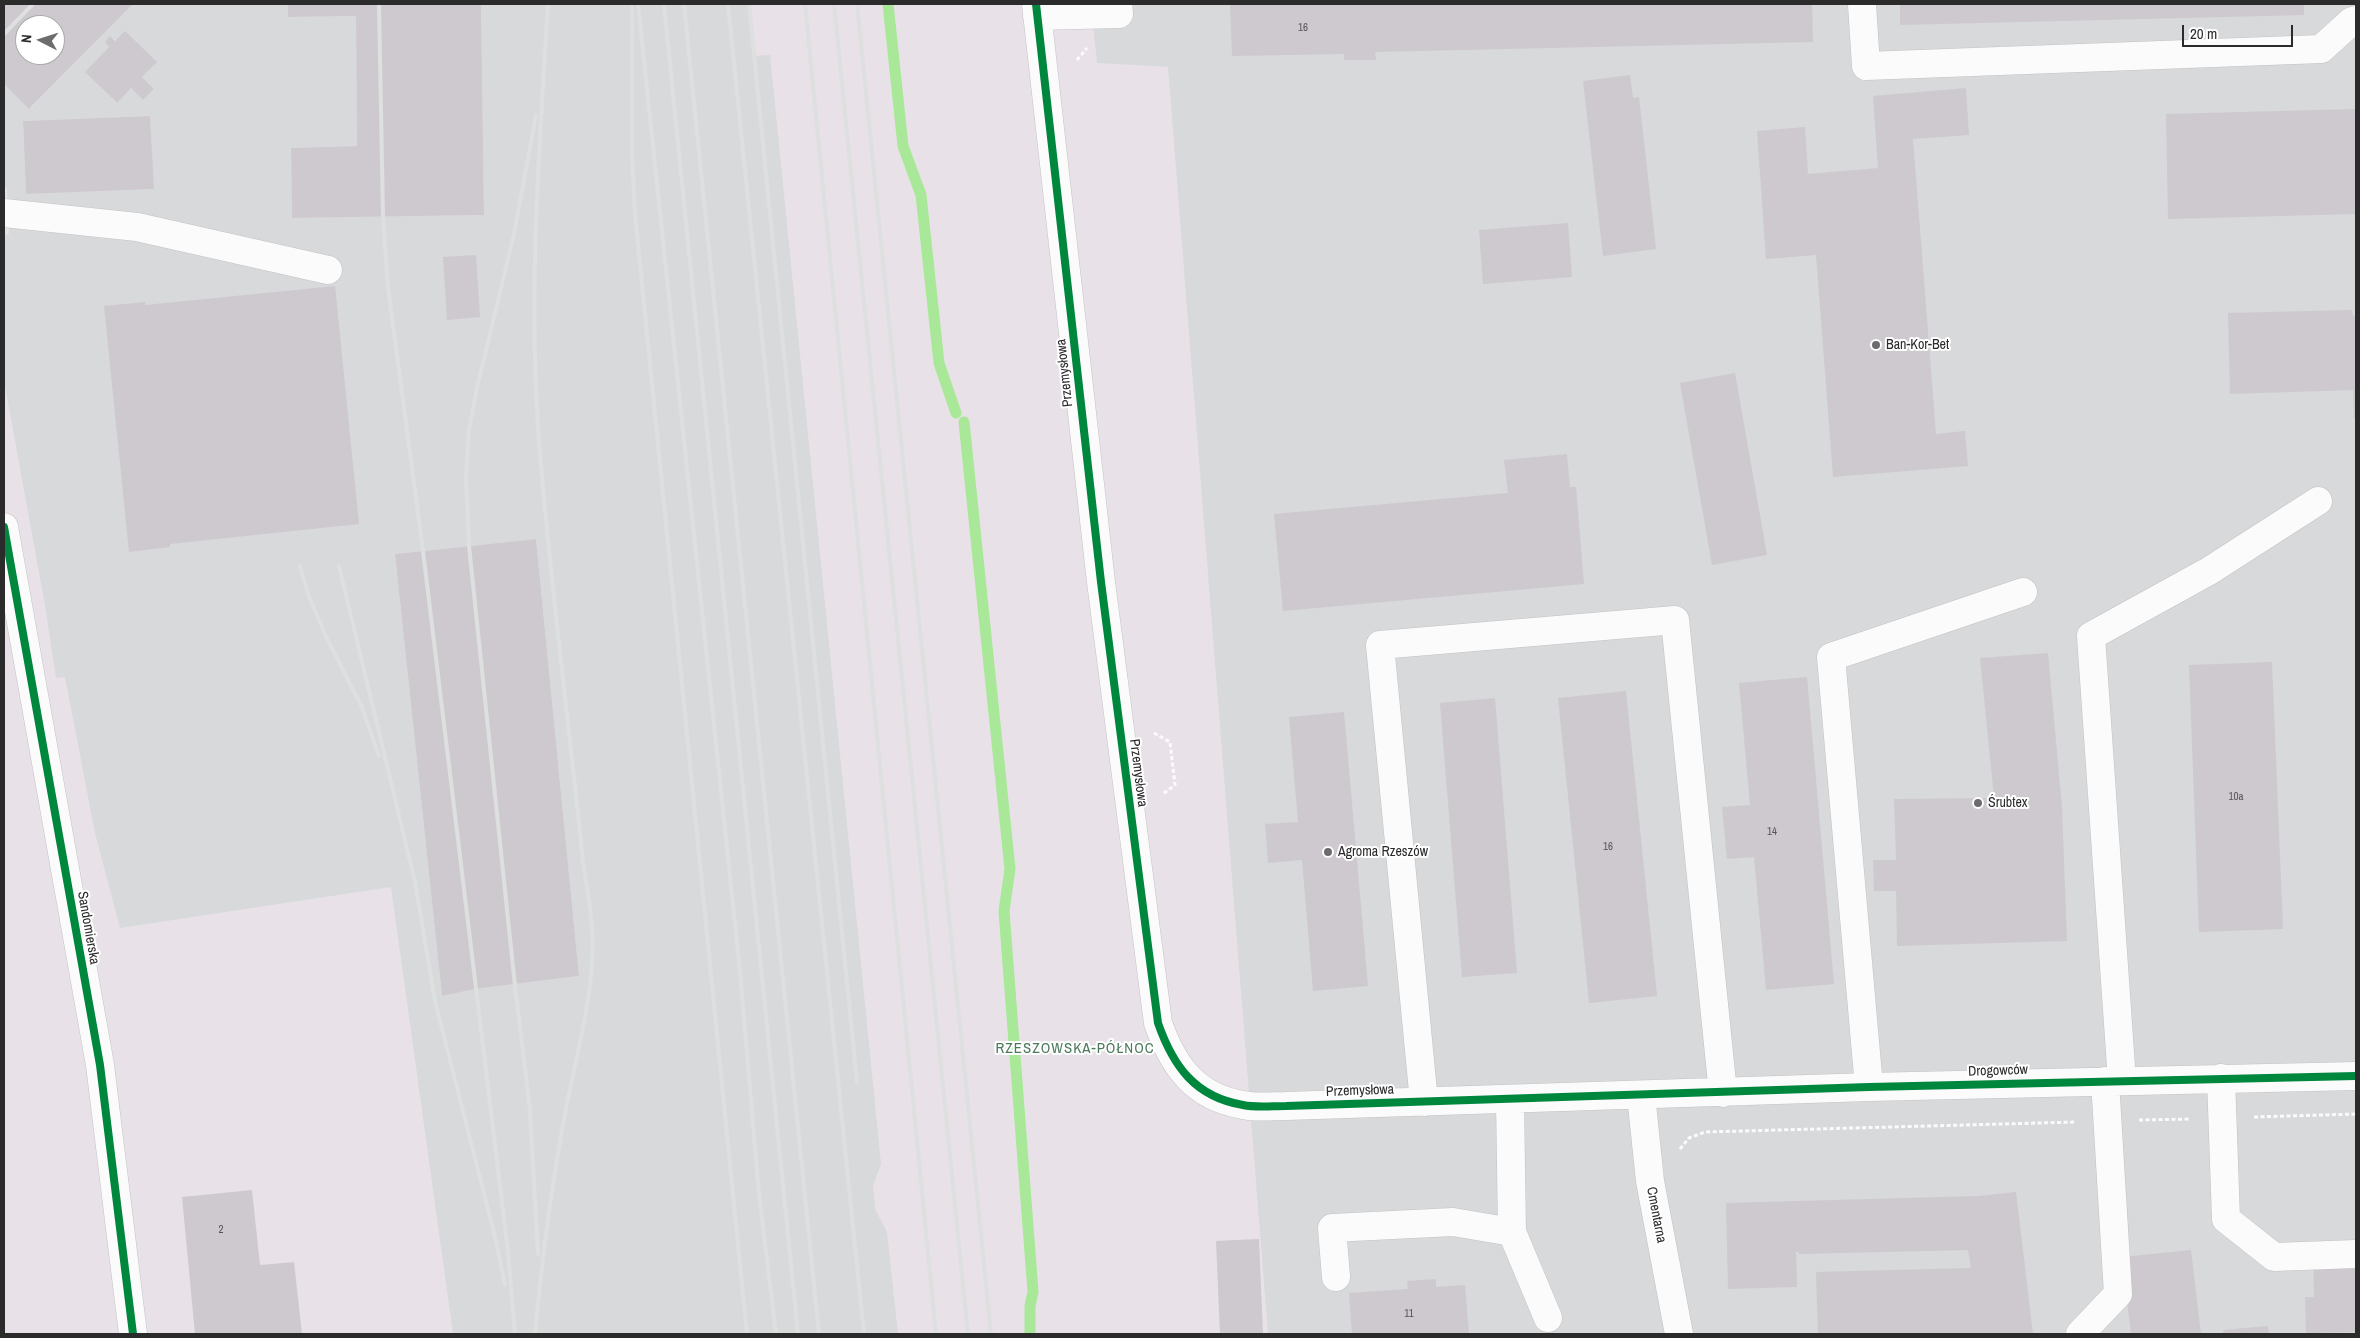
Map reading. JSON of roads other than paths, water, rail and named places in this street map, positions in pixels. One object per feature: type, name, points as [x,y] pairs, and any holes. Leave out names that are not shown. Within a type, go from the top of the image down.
[{"type":"street","points":[[1036,10],[1120,14],[1118,4]]},
{"type":"street","points":[[1862,4],[1866,66],[2321,48],[2353,15]]},
{"type":"street","name":"Przemysłowa","points":[[1036,10],[1124,767],[1158,1023],[1166,1048],[1191,1081],[1205,1093],[1220,1100],[1244,1106],[1641,1095]]},
{"type":"street","points":[[4,213],[137,227],[328,270]]},
{"type":"street","points":[[2080,1334],[2118,1294],[2109,1121],[2114,1081],[2091,636],[2209,571],[2318,501]]},
{"type":"street","name":"Sandomierska","points":[[4,528],[100,1065],[133,1334]]},
{"type":"street","points":[[1869,1088],[1831,657],[2022,592]]},
{"type":"street","points":[[1424,1102],[1380,645],[1675,620],[1723,1093]]},
{"type":"street","name":"Drogowców","points":[[1641,1095],[2221,1078],[2356,1076]]},
{"type":"street","points":[[2221,1078],[2226,1220],[2274,1257],[2356,1254]]},
{"type":"street","name":"Cmentarna","points":[[1641,1095],[1650,1181],[1680,1334]]},
{"type":"street","points":[[1510,1099],[1512,1232],[1548,1318]]},
{"type":"street","points":[[1336,1277],[1332,1228],[1453,1222],[1512,1232]]},
{"type":"waterway","points":[[888,4],[903,146],[921,195],[939,363],[956,413]]},
{"type":"waterway","points":[[964,422],[1010,869],[1004,911],[1033,1292],[1030,1306],[1030,1334]]},
{"type":"railway","points":[[4,34],[33,4]]},
{"type":"railway","points":[[379,4],[383,216],[388,287],[423,551],[508,1252],[515,1334]]},
{"type":"railway","points":[[535,1334],[551,1196],[588,999],[592,953],[591,912],[583,862],[549,546],[536,386],[534,332],[536,222],[548,4]]},
{"type":"railway","points":[[638,4],[740,971],[759,1194],[776,1334]]},
{"type":"railway","points":[[664,4],[798,1334]]},
{"type":"railway","points":[[684,4],[819,1334]]},
{"type":"railway","points":[[728,4],[864,1334]]},
{"type":"railway","points":[[749,4],[857,1082]]},
{"type":"railway","points":[[805,4],[936,1334]]},
{"type":"railway","points":[[834,4],[968,1334]]},
{"type":"railway","points":[[857,4],[991,1334]]},
{"type":"railway","points":[[632,7],[632,155],[635,214],[747,1334]]},
{"type":"railway","points":[[536,115],[514,234],[477,388],[469,430],[466,475],[469,546],[515,986],[530,1110],[538,1254]]},
{"type":"railway","points":[[300,566],[308,594],[328,641],[361,705],[379,756]]},
{"type":"railway","points":[[339,566],[415,882],[435,1001],[495,1237],[505,1285]]},
{"type":"place","name":"Ban-Kor-Bet","points":[[1876,345]]},
{"type":"place","name":"Śrubtex","points":[[1978,803]]},
{"type":"place","name":"Agroma Rzeszów","points":[[1328,852]]},
{"type":"district","name":"RZESZOWSKA-PÓŁNOC","points":[[1075,1049]]}]
